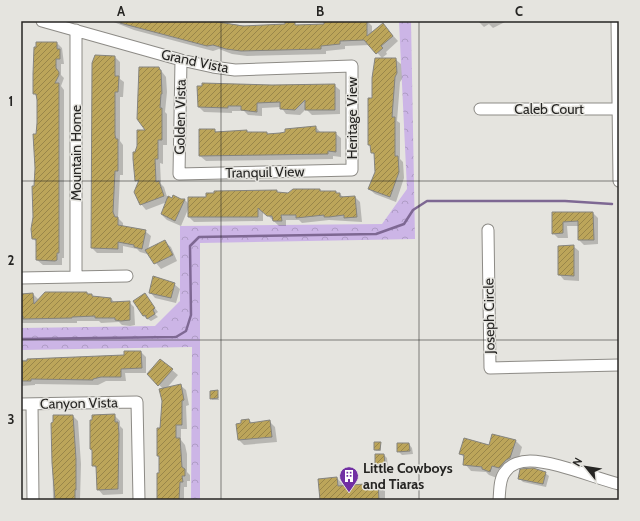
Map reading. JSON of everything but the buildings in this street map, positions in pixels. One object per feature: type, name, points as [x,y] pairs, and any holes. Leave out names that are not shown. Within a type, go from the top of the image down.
[{"type":"street","name":"Grand Vista","points":[[42,21],[181,60],[213,67],[235,70],[352,66]]},
{"type":"street","points":[[617,21],[619,181]]},
{"type":"street","name":"Mountain Home","points":[[76,30],[76,276]]},
{"type":"street","name":"Golden Vista","points":[[179,174],[181,60]]},
{"type":"street","name":"Heritage View","points":[[352,66],[352,170]]},
{"type":"street","name":"Caleb Court","points":[[480,109],[619,109]]},
{"type":"street","name":"Tranquil View","points":[[179,174],[352,170]]},
{"type":"street","name":"Joseph Circle","points":[[488,230],[490,368],[619,365]]},
{"type":"street","points":[[21,278],[127,276]]},
{"type":"street","name":"Canyon Vista","points":[[27,404],[137,402],[139,500]]},
{"type":"street","points":[[27,404],[33,500]]},
{"type":"street","points":[[500,500],[501,478],[506,470],[516,463],[530,461],[550,464],[619,484]]},
{"type":"green space","points":[[399,21],[411,21],[415,239],[200,243],[200,500],[191,500],[192,347],[21,350],[21,328],[155,326],[180,301],[180,226],[382,224],[407,189]]},
{"type":"waterway","points":[[21,339],[176,337],[186,331],[191,315],[190,246],[199,237],[376,234],[404,224],[413,210],[427,201],[565,201],[612,204]]},
{"type":"place","name":"Little Cowboys and Tiaras","points":[[349,493]]}]
